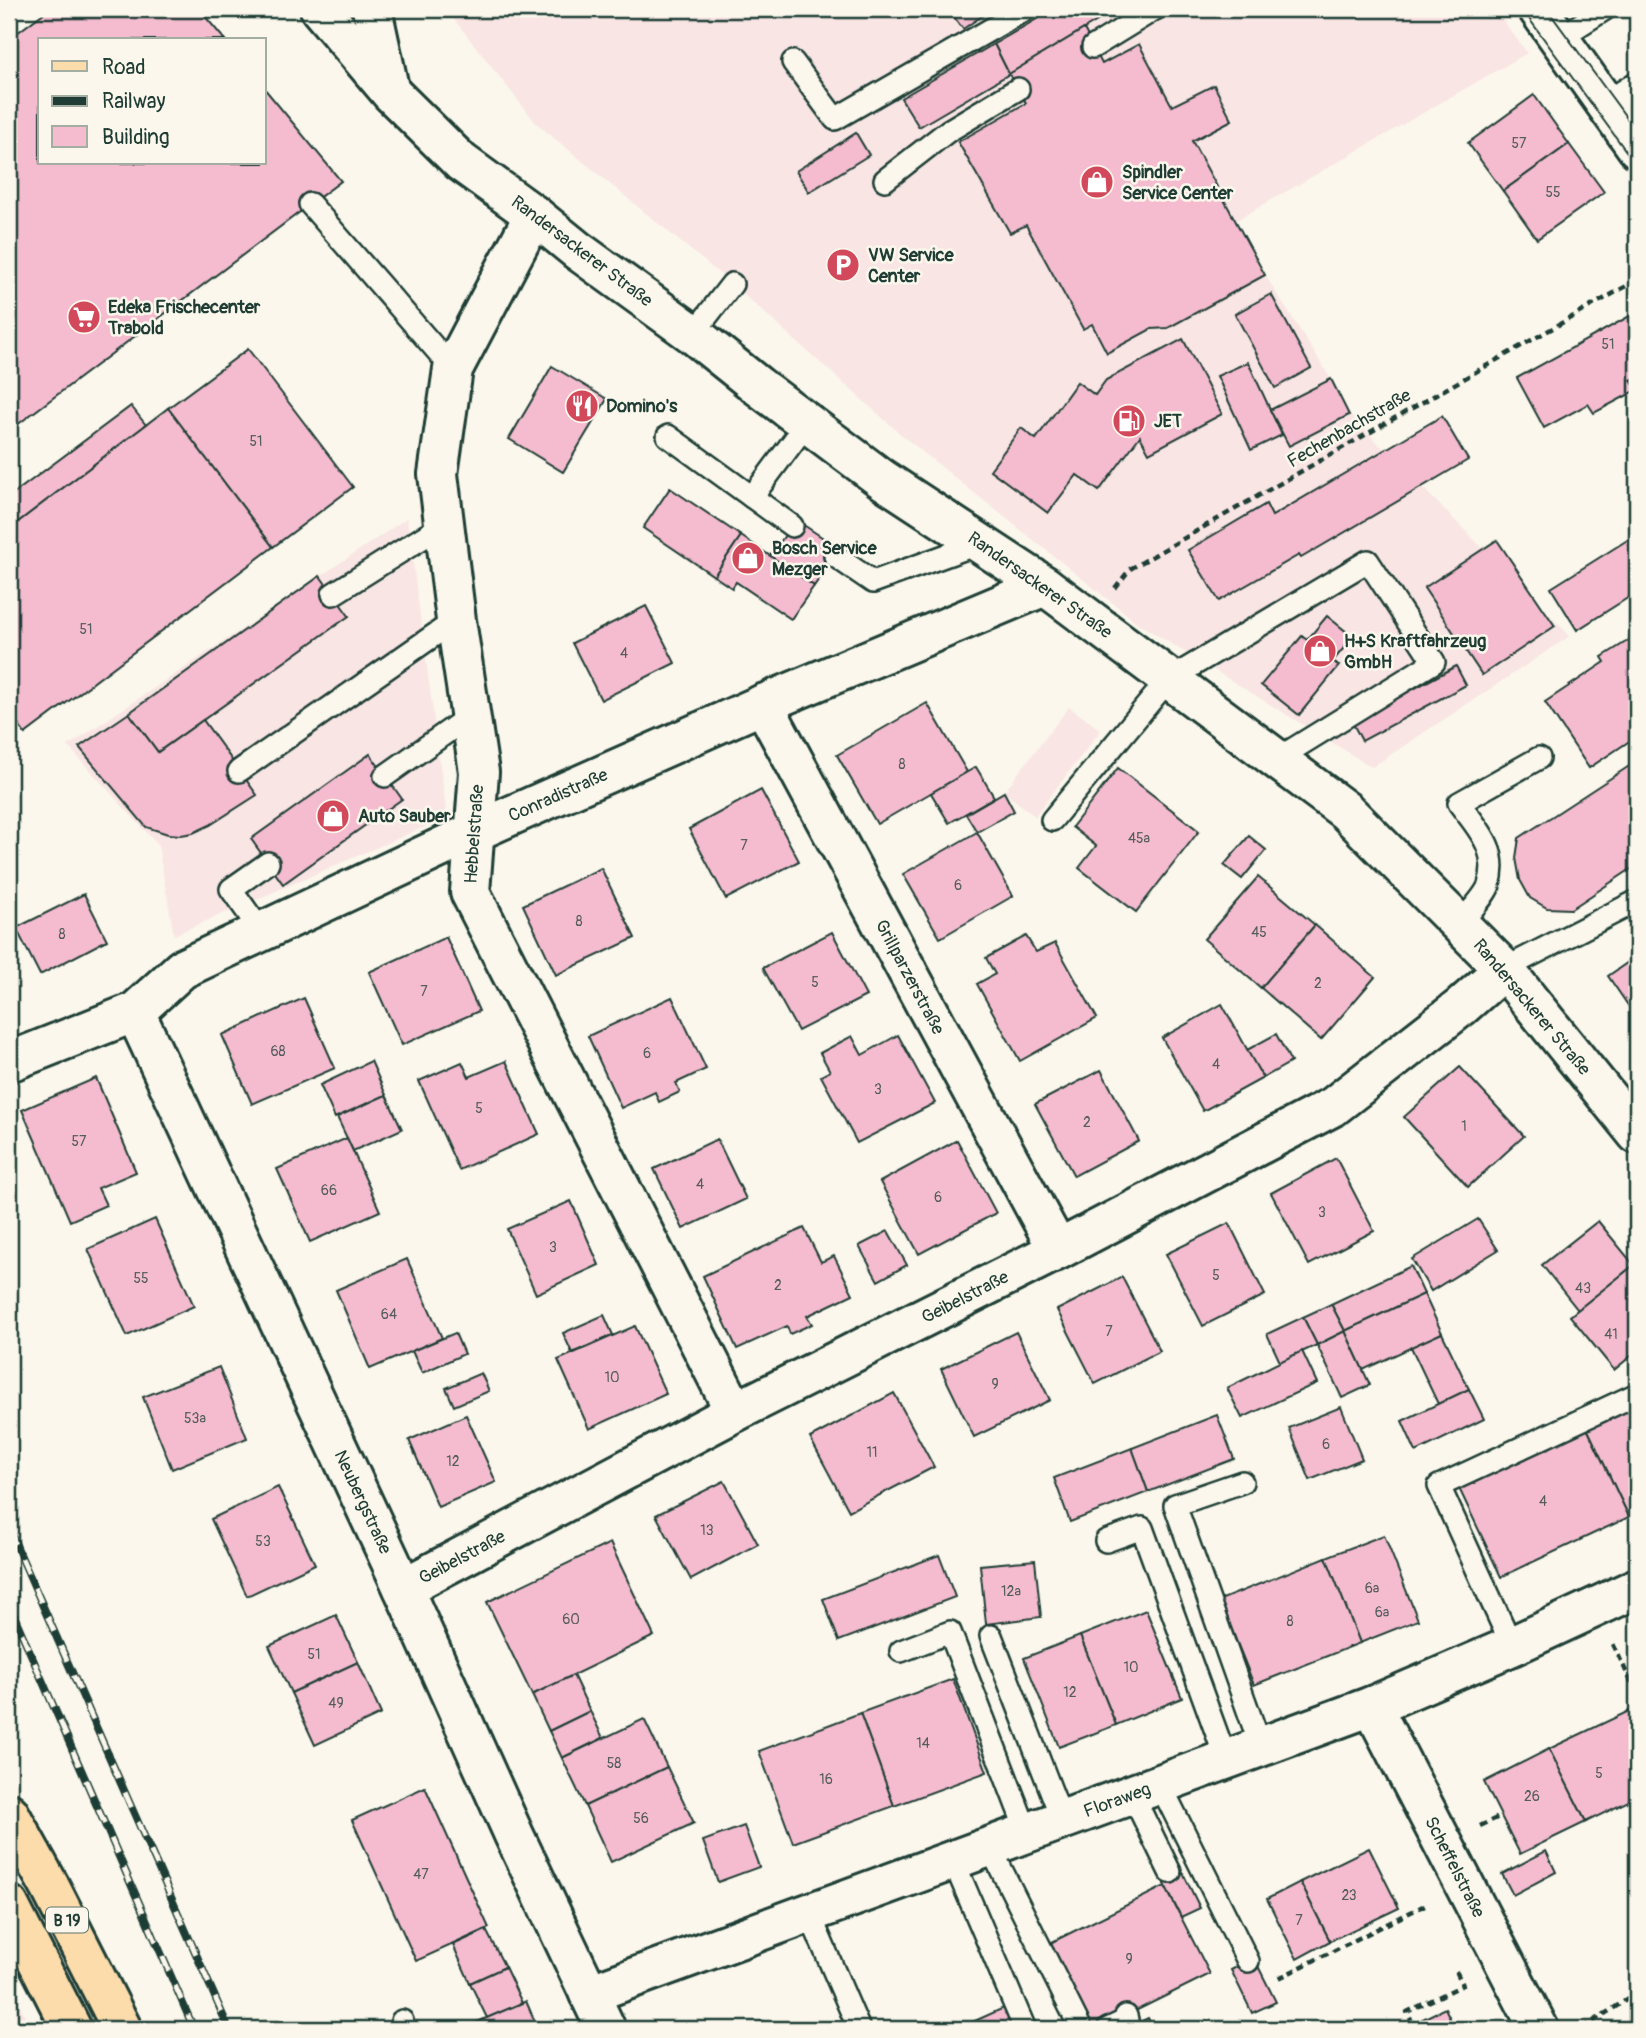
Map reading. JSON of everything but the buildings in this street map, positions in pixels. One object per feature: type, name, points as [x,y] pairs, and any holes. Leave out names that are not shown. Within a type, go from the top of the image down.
[{"type":"main road","name":"B 19","points":[[9,1813],[122,2029]]},
{"type":"main road","name":"B 19","points":[[9,1905],[72,2029]]},
{"type":"street","name":"Randersackerer Straße","points":[[320,9],[391,93],[461,162],[534,215],[576,250],[693,334],[882,479],[1045,586],[1346,811],[1504,969],[1637,1134]]},
{"type":"street","points":[[372,9],[391,93]]},
{"type":"street","points":[[1548,23],[1637,148]]},
{"type":"street","name":"Hebbelstraße","points":[[534,215],[453,369],[438,474],[479,772],[470,891],[736,1412]]},
{"type":"street","name":"Conradistraße","points":[[9,1062],[135,1012],[182,969],[474,832],[763,704],[1045,586]]},
{"type":"street","name":"Grillparzerstraße","points":[[763,704],[1058,1251]]},
{"type":"street","name":"Geibelstraße","points":[[403,1588],[736,1412],[1058,1251],[1334,1106],[1461,1007],[1504,969]]},
{"type":"street","name":"Neubergstraße","points":[[135,1012],[606,2029]]},
{"type":"street","name":"Floraweg","points":[[589,1994],[1372,1706],[1512,1646],[1637,1588]]},
{"type":"street","name":"Scheffelstraße","points":[[1372,1706],[1539,2029]]},
{"type":"lane","points":[[793,62],[835,120],[1026,9]]},
{"type":"lane","points":[[1093,47],[1155,9]]},
{"type":"lane","points":[[1548,23],[1605,9]]},
{"type":"lane","points":[[1605,103],[1637,82]]},
{"type":"lane","points":[[884,180],[947,131],[1018,89]]},
{"type":"lane","points":[[310,204],[453,369]]},
{"type":"lane","points":[[693,334],[732,284]]},
{"type":"lane","points":[[752,497],[807,423]]},
{"type":"lane","points":[[668,436],[792,526]]},
{"type":"lane","points":[[333,594],[443,525]]},
{"type":"lane","points":[[835,556],[873,582],[980,543]]},
{"type":"lane","points":[[1052,820],[1168,680],[1368,562],[1434,662],[1277,760]]},
{"type":"lane","points":[[239,771],[456,620]]},
{"type":"lane","points":[[385,776],[471,715]]},
{"type":"lane","points":[[1460,925],[1489,887],[1492,861],[1488,843],[1459,803],[1539,758]]},
{"type":"lane","points":[[261,931],[231,889],[268,863]]},
{"type":"lane","points":[[1504,969],[1637,901]]},
{"type":"lane","points":[[1512,1646],[1439,1486],[1637,1394]]},
{"type":"lane","points":[[1242,1482],[1175,1505],[1243,1753]]},
{"type":"lane","points":[[1106,1541],[1142,1528],[1243,1753]]},
{"type":"lane","points":[[901,1651],[950,1632],[1044,1826]]},
{"type":"lane","points":[[991,1636],[1044,1826]]},
{"type":"lane","points":[[1146,1789],[1170,1872]]},
{"type":"lane","points":[[1146,1789],[1237,1938],[1248,1961]]},
{"type":"lane","points":[[990,1847],[1081,2029]]},
{"type":"lane","points":[[953,1860],[1025,2029]]},
{"type":"lane","points":[[809,1913],[859,2029]]},
{"type":"lane","points":[[1108,2029],[1127,2020],[1126,2016]]},
{"type":"path","points":[[9,18],[22,9]]},
{"type":"path","name":"Fechenbachstraße","points":[[1091,619],[1130,569],[1637,280]]},
{"type":"path","points":[[1596,1607],[1637,1694]]},
{"type":"path","points":[[1476,1828],[1502,1816]]},
{"type":"path","points":[[1237,1938],[1254,1929],[1279,1979],[1429,1904]]},
{"type":"path","points":[[1413,2024],[1407,2012],[1463,1986],[1457,1973]]},
{"type":"path","points":[[1584,2028],[1637,1993]]},
{"type":"shaded area","points":[[446,9],[1495,9],[1527,53],[1235,221],[1350,415],[1570,636],[1372,767],[1139,624],[904,437],[732,284],[536,123]]},
{"type":"shaded area","points":[[407,518],[447,817],[174,935],[158,845],[68,746]]},
{"type":"shaded area","points":[[1069,707],[1101,730],[1035,816],[1004,792]]},
{"type":"shaded area","points":[[9,1983],[31,2029],[9,2029]]},
{"type":"tram line","points":[[1522,9],[1637,166]]},
{"type":"tram line","points":[[1547,9],[1637,132]]},
{"type":"railway","points":[[9,1529],[229,2029]]},
{"type":"railway","points":[[9,1604],[194,2029]]},
{"type":"place","name":"Spindler Service Center","points":[[1097,182]]},
{"type":"place","name":"VW Service Center","points":[[843,265]]},
{"type":"place","name":"Edeka Frischecenter Trabold","points":[[84,317]]},
{"type":"place","name":"Domino's","points":[[582,406]]},
{"type":"place","name":"JET","points":[[1129,421]]},
{"type":"place","name":"Bosch Service Mezger","points":[[748,558]]},
{"type":"place","name":"H+S Kraftfahrzeug GmbH","points":[[1320,651]]},
{"type":"place","name":"Auto Sauber","points":[[333,816]]}]
